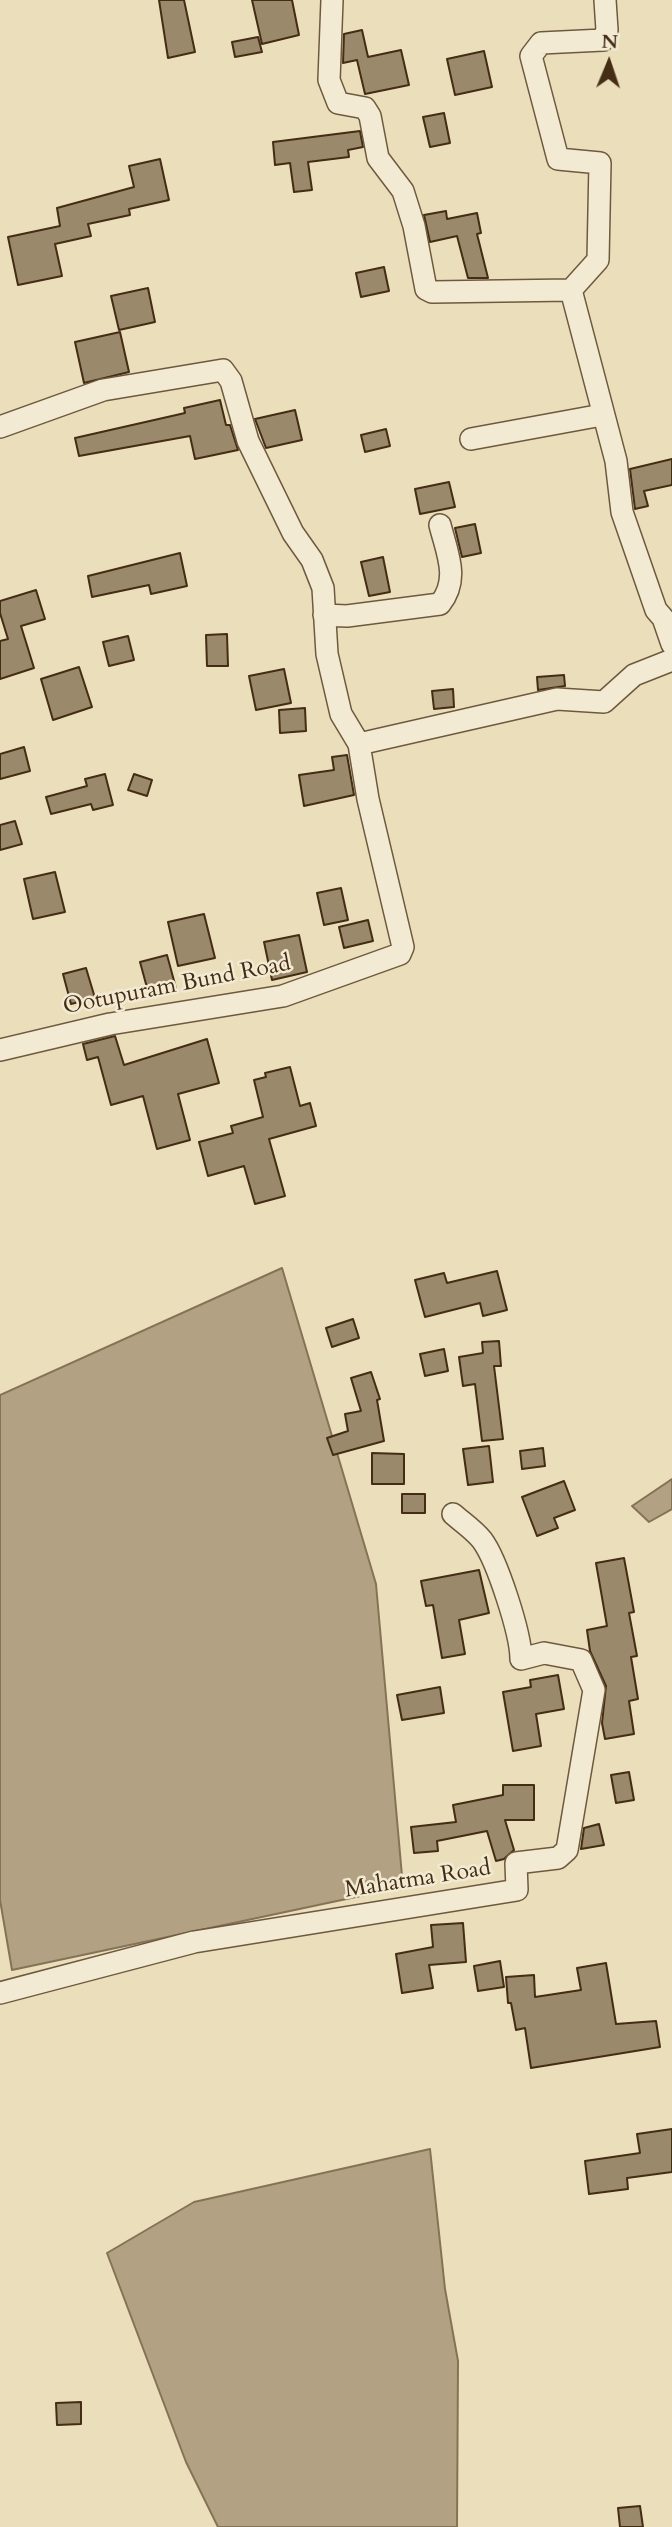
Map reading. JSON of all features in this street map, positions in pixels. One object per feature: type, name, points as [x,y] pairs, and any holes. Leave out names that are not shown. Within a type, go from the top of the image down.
[{"type":"street","points":[[332,0],[328,80],[338,103],[365,108],[370,116],[378,158],[403,191],[414,226],[426,289],[432,292],[571,290],[598,260],[600,163],[558,159],[531,56],[541,43],[603,40],[607,30],[605,0]]},
{"type":"street","points":[[571,290],[602,415],[617,461],[622,512],[656,610],[663,618],[672,645]]},
{"type":"street","points":[[0,427],[103,390],[223,370],[230,382],[248,441],[293,533],[312,560],[323,588],[327,654],[341,714],[359,744],[557,699],[604,702],[634,675],[672,660]]},
{"type":"street","points":[[471,439],[602,415]]},
{"type":"street","points":[[324,615],[347,616],[440,604],[450,592],[451,572],[440,525]]},
{"type":"street","name":"Ootupuram Bund Road","points":[[0,1050],[110,1024],[283,996],[400,954],[403,947],[368,799],[359,744]]},
{"type":"street","name":"Mahatma Road","points":[[0,1993],[194,1942],[517,1890],[516,1863],[558,1858],[567,1850],[594,1689],[581,1660],[544,1653],[521,1659],[521,1643],[500,1581],[482,1541],[453,1514]]},
{"type":"shaded area","points":[[282,1268],[376,1584],[403,1887],[12,1970],[0,1900],[0,1395]]},
{"type":"shaded area","points":[[672,1479],[672,1509],[649,1522],[632,1506]]},
{"type":"shaded area","points":[[430,2149],[445,2289],[458,2361],[457,2527],[218,2527],[186,2462],[107,2253],[194,2202]]},
{"type":"building","points":[[159,0],[184,0],[195,52],[168,58]]},
{"type":"building","points":[[252,0],[292,0],[299,35],[262,44]]},
{"type":"building","points":[[362,30],[368,57],[401,50],[409,85],[365,94],[357,60],[343,63],[344,34]]},
{"type":"building","points":[[258,37],[262,52],[235,57],[232,42]]},
{"type":"building","points":[[484,51],[492,87],[455,95],[447,59]]},
{"type":"building","points":[[444,113],[450,143],[430,147],[423,117]]},
{"type":"building","points":[[360,131],[363,147],[348,150],[349,157],[308,162],[312,190],[294,192],[290,163],[275,165],[273,142]]},
{"type":"building","points":[[160,159],[169,200],[129,209],[130,215],[88,224],[91,236],[55,244],[62,276],[18,285],[8,237],[60,226],[57,208],[134,187],[129,166]]},
{"type":"building","points":[[446,211],[447,219],[477,213],[481,233],[477,234],[488,278],[468,278],[457,236],[430,242],[424,215]]},
{"type":"building","points":[[384,267],[389,291],[361,297],[356,273]]},
{"type":"building","points":[[148,288],[155,322],[119,330],[111,296]]},
{"type":"building","points":[[120,332],[129,372],[84,383],[75,342]]},
{"type":"building","points":[[220,400],[226,425],[230,425],[238,450],[195,459],[190,436],[79,456],[75,438],[185,413],[184,408]]},
{"type":"building","points":[[295,410],[302,440],[266,448],[255,419]]},
{"type":"building","points":[[386,429],[390,446],[365,452],[361,435]]},
{"type":"building","points":[[672,459],[672,485],[644,491],[648,506],[635,509],[630,469]]},
{"type":"building","points":[[449,482],[455,507],[420,514],[415,489]]},
{"type":"building","points":[[475,524],[481,553],[462,557],[455,528]]},
{"type":"building","points":[[180,553],[187,586],[151,594],[149,585],[92,597],[88,576]]},
{"type":"building","points":[[383,557],[390,592],[369,596],[361,562]]},
{"type":"building","points":[[36,590],[45,619],[21,626],[34,668],[0,679],[0,641],[8,639],[0,613],[0,601]]},
{"type":"building","points":[[227,634],[228,666],[207,666],[206,635]]},
{"type":"building","points":[[128,636],[134,660],[109,666],[103,642]]},
{"type":"building","points":[[79,667],[92,707],[53,720],[41,679]]},
{"type":"building","points":[[284,669],[291,703],[256,710],[249,676]]},
{"type":"building","points":[[564,675],[565,686],[538,690],[537,677]]},
{"type":"building","points":[[453,689],[454,707],[434,709],[432,691]]},
{"type":"building","points":[[305,708],[306,731],[280,733],[279,710]]},
{"type":"building","points":[[24,747],[30,771],[0,779],[0,754]]},
{"type":"building","points":[[347,755],[354,795],[304,806],[299,775],[334,770],[332,757]]},
{"type":"building","points":[[105,774],[113,805],[93,810],[91,804],[51,814],[46,797],[87,786],[85,779]]},
{"type":"building","points":[[134,774],[152,780],[147,796],[128,790]]},
{"type":"building","points":[[15,821],[22,844],[0,850],[0,825]]},
{"type":"building","points":[[55,872],[65,912],[33,919],[24,879]]},
{"type":"building","points":[[341,888],[348,920],[324,925],[317,893]]},
{"type":"building","points":[[204,914],[215,958],[178,966],[168,922]]},
{"type":"building","points":[[368,920],[373,941],[344,948],[339,927]]},
{"type":"building","points":[[299,935],[307,972],[272,980],[264,942]]},
{"type":"building","points":[[167,955],[176,988],[149,995],[140,962]]},
{"type":"building","points":[[86,968],[95,998],[71,1004],[63,974]]},
{"type":"building","points":[[115,1036],[124,1065],[207,1039],[219,1083],[178,1094],[190,1140],[157,1149],[143,1096],[111,1105],[98,1057],[87,1060],[83,1044]]},
{"type":"building","points":[[290,1067],[300,1106],[310,1103],[316,1126],[269,1139],[285,1196],[255,1204],[244,1166],[208,1176],[199,1142],[233,1133],[231,1126],[263,1117],[254,1080],[266,1077],[265,1073]]},
{"type":"building","points":[[497,1271],[507,1310],[483,1316],[480,1303],[425,1317],[415,1280],[444,1273],[447,1283]]},
{"type":"building","points":[[353,1319],[359,1338],[332,1347],[326,1328]]},
{"type":"building","points":[[499,1341],[501,1366],[494,1366],[503,1439],[482,1441],[475,1384],[463,1386],[459,1357],[483,1353],[482,1342]]},
{"type":"building","points":[[444,1349],[448,1371],[425,1376],[420,1354]]},
{"type":"building","points":[[371,1372],[380,1399],[377,1400],[384,1441],[333,1455],[327,1438],[348,1431],[345,1414],[361,1411],[351,1378]]},
{"type":"building","points":[[489,1446],[493,1482],[468,1485],[463,1449]]},
{"type":"building","points":[[543,1448],[545,1466],[522,1469],[520,1451]]},
{"type":"building","points":[[372,1453],[404,1454],[404,1484],[372,1484]]},
{"type":"building","points":[[564,1481],[575,1510],[554,1518],[558,1528],[537,1536],[522,1497]]},
{"type":"building","points":[[402,1494],[425,1494],[425,1513],[402,1513]]},
{"type":"building","points":[[624,1558],[634,1612],[629,1613],[637,1656],[631,1657],[638,1699],[629,1701],[634,1734],[605,1739],[602,1723],[606,1686],[590,1651],[587,1630],[607,1626],[596,1563]]},
{"type":"building","points":[[479,1570],[489,1613],[459,1620],[465,1654],[442,1658],[433,1605],[426,1606],[421,1581]]},
{"type":"building","points":[[558,1675],[564,1709],[536,1714],[541,1746],[513,1751],[503,1692],[531,1687],[530,1680]]},
{"type":"building","points":[[440,1687],[444,1713],[402,1720],[397,1695]]},
{"type":"building","points":[[629,1772],[634,1800],[616,1803],[611,1775]]},
{"type":"building","points":[[503,1785],[534,1785],[534,1820],[505,1820],[514,1850],[504,1859],[496,1861],[487,1831],[437,1841],[438,1851],[414,1853],[411,1827],[456,1822],[453,1805],[503,1795]]},
{"type":"building","points":[[599,1824],[604,1845],[581,1849],[584,1828]]},
{"type":"building","points":[[463,1923],[466,1962],[429,1965],[433,1988],[402,1993],[396,1954],[433,1947],[431,1925]]},
{"type":"building","points":[[500,1961],[504,1987],[478,1991],[474,1966]]},
{"type":"building","points":[[606,1963],[616,2024],[656,2021],[660,2047],[531,2068],[525,2028],[516,2030],[511,2003],[508,2003],[506,1977],[534,1975],[535,1997],[581,1990],[577,1968]]},
{"type":"building","points":[[672,2129],[672,2172],[627,2178],[628,2189],[589,2194],[585,2161],[640,2153],[637,2134]]},
{"type":"building","points":[[81,2402],[81,2424],[57,2425],[56,2403]]},
{"type":"building","points":[[640,2506],[643,2527],[620,2527],[618,2508]]}]
